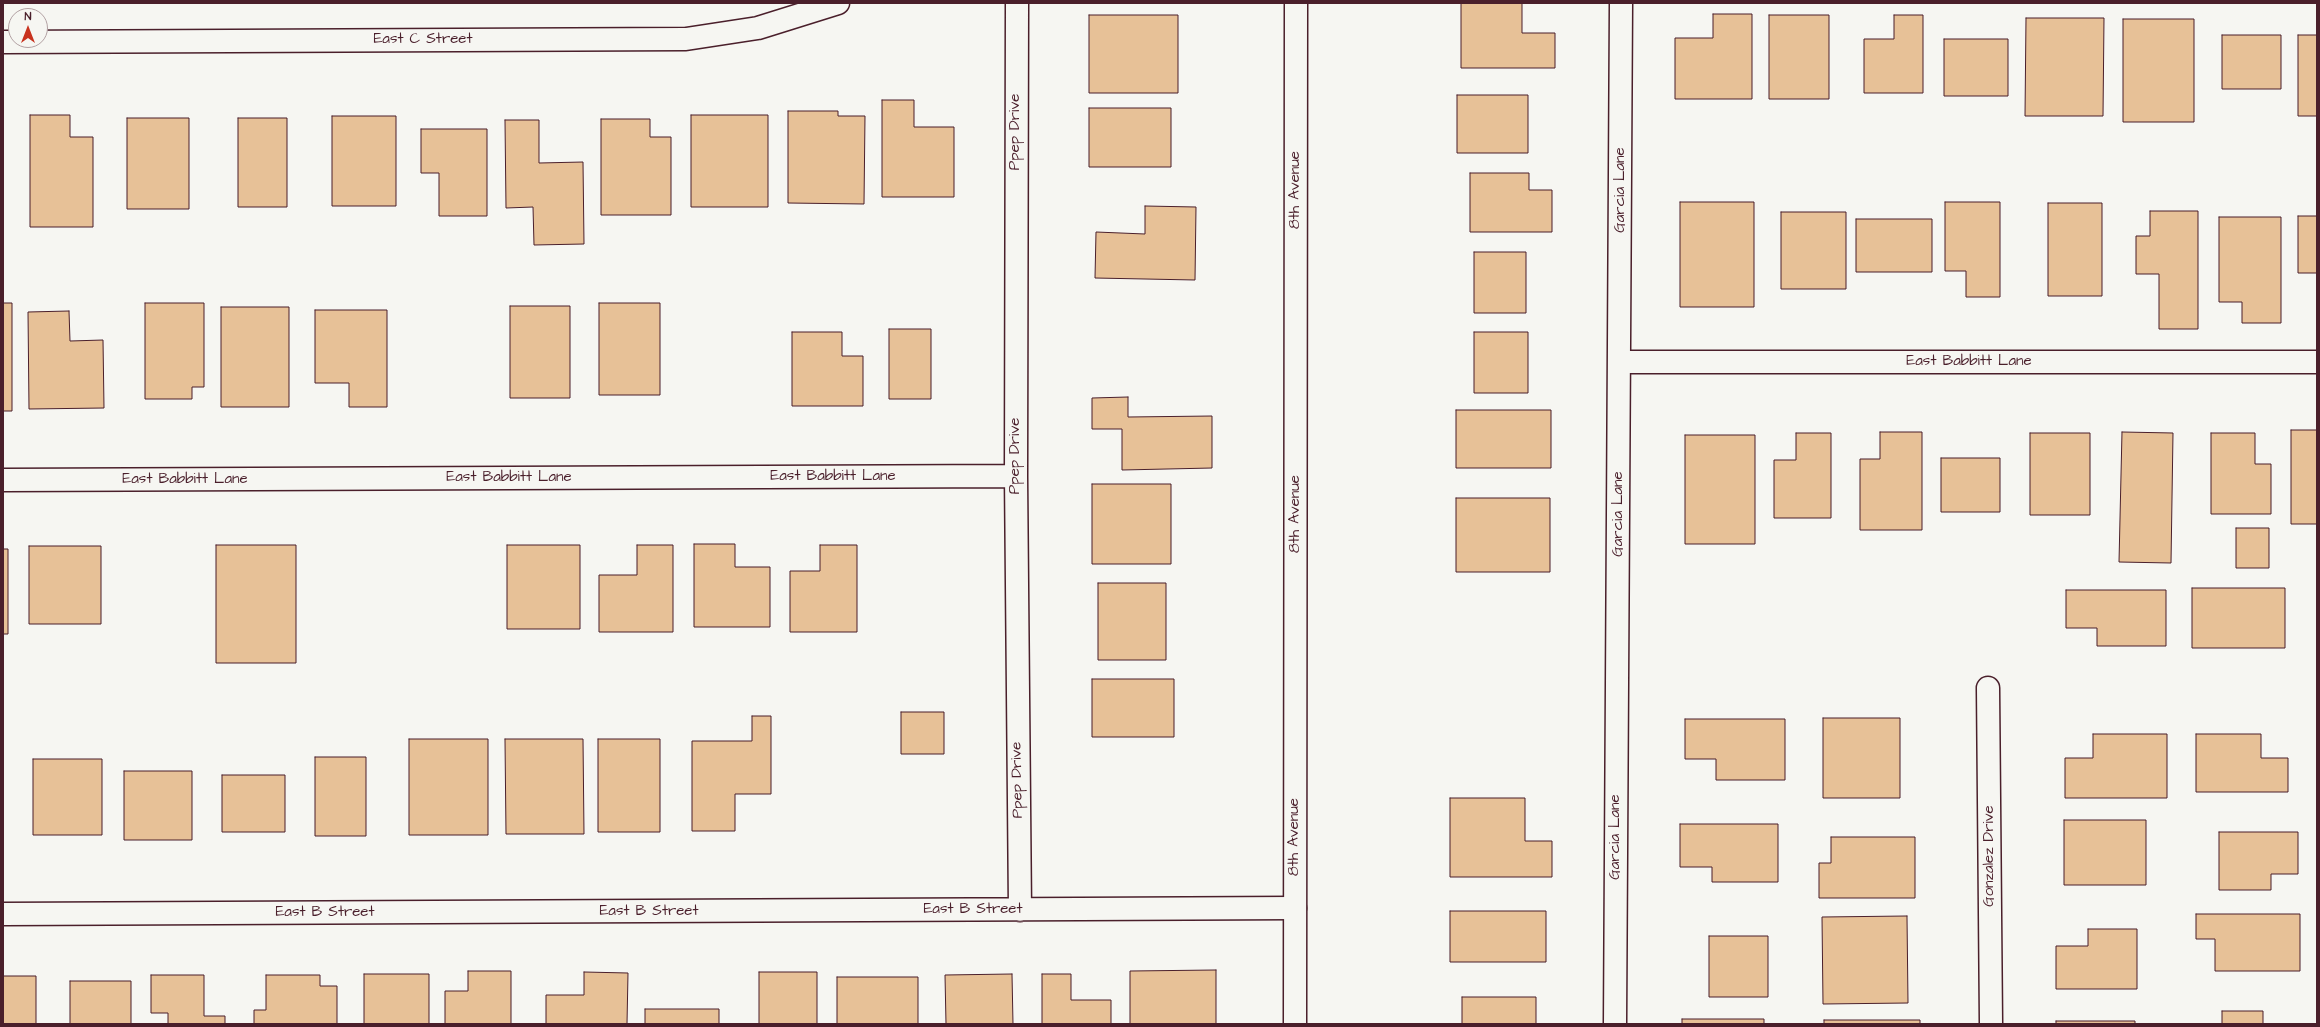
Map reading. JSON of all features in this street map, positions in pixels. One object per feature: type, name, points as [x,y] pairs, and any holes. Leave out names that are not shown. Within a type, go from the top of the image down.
[{"type":"street","name":"East C Street","points":[[3,42],[686,39],[758,28],[838,3]]},
{"type":"street","name":"Ppep Drive","points":[[1017,3],[1016,476],[1020,910]]},
{"type":"street","name":"8th Avenue","points":[[1295,1024],[1296,3]]},
{"type":"street","name":"Garcia Lane","points":[[1615,1024],[1621,3]]},
{"type":"street","name":"East Babbitt Lane","points":[[1620,362],[2317,362]]},
{"type":"street","name":"East Babbitt Lane","points":[[3,480],[1016,476]]},
{"type":"street","name":"Gonzalez Drive","points":[[1988,688],[1991,1024]]},
{"type":"street","name":"East B Street","points":[[3,914],[1295,908]]},
{"type":"building","points":[[1461,3],[1522,3],[1522,33],[1555,33],[1555,68],[1461,68]]},
{"type":"building","points":[[1713,14],[1752,14],[1752,99],[1675,99],[1675,38],[1713,38]]},
{"type":"building","points":[[1089,15],[1178,15],[1178,93],[1089,93]]},
{"type":"building","points":[[1769,15],[1829,15],[1829,99],[1769,99]]},
{"type":"building","points":[[1894,15],[1923,15],[1923,93],[1864,93],[1864,39],[1894,39]]},
{"type":"building","points":[[2026,18],[2104,18],[2103,116],[2025,116]]},
{"type":"building","points":[[2123,19],[2194,19],[2194,122],[2123,122]]},
{"type":"building","points":[[2222,35],[2281,35],[2281,89],[2222,89]]},
{"type":"building","points":[[2298,35],[2317,35],[2317,116],[2298,116]]},
{"type":"building","points":[[1944,39],[2008,39],[2008,96],[1944,96]]},
{"type":"building","points":[[1457,95],[1528,95],[1528,153],[1457,153]]},
{"type":"building","points":[[882,100],[914,100],[914,127],[954,127],[954,197],[882,197]]},
{"type":"building","points":[[1089,108],[1171,108],[1171,167],[1089,167]]},
{"type":"building","points":[[788,111],[838,111],[838,116],[865,116],[864,204],[788,203]]},
{"type":"building","points":[[30,115],[70,115],[70,137],[93,137],[93,227],[30,227]]},
{"type":"building","points":[[691,115],[768,115],[768,207],[691,207]]},
{"type":"building","points":[[332,116],[396,116],[396,206],[332,206]]},
{"type":"building","points":[[127,118],[189,118],[189,209],[127,209]]},
{"type":"building","points":[[238,118],[287,118],[287,207],[238,207]]},
{"type":"building","points":[[601,119],[650,119],[650,137],[671,137],[671,215],[601,215]]},
{"type":"building","points":[[505,120],[539,120],[539,163],[583,162],[584,244],[534,245],[533,207],[506,208]]},
{"type":"building","points":[[421,129],[487,129],[487,216],[439,216],[439,173],[421,173]]},
{"type":"building","points":[[1470,173],[1529,173],[1529,190],[1552,190],[1552,232],[1470,232]]},
{"type":"building","points":[[1680,202],[1754,202],[1754,307],[1680,307]]},
{"type":"building","points":[[1945,202],[2000,202],[2000,297],[1966,297],[1966,271],[1945,271]]},
{"type":"building","points":[[2048,203],[2102,203],[2102,296],[2048,296]]},
{"type":"building","points":[[1145,206],[1196,207],[1195,280],[1095,278],[1096,232],[1145,234]]},
{"type":"building","points":[[2150,211],[2198,211],[2198,329],[2159,329],[2159,274],[2136,274],[2136,236],[2150,236]]},
{"type":"building","points":[[1781,212],[1846,212],[1846,289],[1781,289]]},
{"type":"building","points":[[2298,216],[2317,216],[2317,273],[2298,273]]},
{"type":"building","points":[[2219,217],[2281,217],[2281,323],[2242,323],[2242,302],[2219,302]]},
{"type":"building","points":[[1856,219],[1932,219],[1932,272],[1856,272]]},
{"type":"building","points":[[1474,252],[1526,252],[1526,313],[1474,313]]},
{"type":"building","points":[[3,303],[12,303],[12,411],[3,411]]},
{"type":"building","points":[[145,303],[204,303],[204,387],[192,387],[192,399],[145,399]]},
{"type":"building","points":[[599,303],[660,303],[660,395],[599,395]]},
{"type":"building","points":[[510,306],[570,306],[570,398],[510,398]]},
{"type":"building","points":[[221,307],[289,307],[289,407],[221,407]]},
{"type":"building","points":[[315,310],[387,310],[387,407],[349,407],[349,383],[315,383]]},
{"type":"building","points":[[69,311],[70,341],[103,340],[104,408],[29,409],[28,312]]},
{"type":"building","points":[[889,329],[931,329],[931,399],[889,399]]},
{"type":"building","points":[[792,332],[842,332],[842,356],[863,356],[863,406],[792,406]]},
{"type":"building","points":[[1474,332],[1528,332],[1528,393],[1474,393]]},
{"type":"building","points":[[1128,397],[1128,417],[1212,416],[1212,468],[1122,470],[1122,429],[1092,429],[1092,398]]},
{"type":"building","points":[[1456,410],[1551,410],[1551,468],[1456,468]]},
{"type":"building","points":[[2291,430],[2317,430],[2317,524],[2291,524]]},
{"type":"building","points":[[1880,432],[1922,432],[1922,530],[1860,530],[1860,459],[1880,459]]},
{"type":"building","points":[[2122,432],[2173,433],[2171,563],[2119,562]]},
{"type":"building","points":[[1796,433],[1831,433],[1831,518],[1774,518],[1774,460],[1796,460]]},
{"type":"building","points":[[2030,433],[2090,433],[2090,515],[2030,515]]},
{"type":"building","points":[[2211,433],[2255,433],[2255,464],[2271,464],[2271,514],[2211,514]]},
{"type":"building","points":[[1685,435],[1755,435],[1755,544],[1685,544]]},
{"type":"building","points":[[1941,458],[2000,458],[2000,512],[1941,512]]},
{"type":"building","points":[[1092,484],[1171,484],[1171,564],[1092,564]]},
{"type":"building","points":[[1456,498],[1550,498],[1550,572],[1456,572]]},
{"type":"building","points":[[2236,528],[2269,528],[2269,568],[2236,568]]},
{"type":"building","points":[[694,544],[735,544],[735,567],[770,567],[770,627],[694,627]]},
{"type":"building","points":[[216,545],[296,545],[296,663],[216,663]]},
{"type":"building","points":[[507,545],[580,545],[580,629],[507,629]]},
{"type":"building","points":[[637,545],[673,545],[673,632],[599,632],[599,575],[637,575]]},
{"type":"building","points":[[820,545],[857,545],[857,632],[790,632],[790,571],[820,571]]},
{"type":"building","points":[[29,546],[101,546],[101,624],[29,624]]},
{"type":"building","points":[[3,549],[8,549],[8,634],[3,634]]},
{"type":"building","points":[[1098,583],[1166,583],[1166,660],[1098,660]]},
{"type":"building","points":[[2192,588],[2285,588],[2285,648],[2192,648]]},
{"type":"building","points":[[2066,590],[2166,590],[2166,646],[2097,646],[2097,628],[2066,628]]},
{"type":"building","points":[[1092,679],[1174,679],[1174,737],[1092,737]]},
{"type":"building","points":[[901,712],[944,712],[944,754],[901,754]]},
{"type":"building","points":[[752,716],[771,716],[771,794],[735,794],[735,831],[692,831],[692,741],[752,741]]},
{"type":"building","points":[[1823,718],[1900,718],[1900,798],[1823,798]]},
{"type":"building","points":[[1685,719],[1785,719],[1785,780],[1716,780],[1716,759],[1685,759]]},
{"type":"building","points":[[2093,734],[2167,734],[2167,798],[2065,798],[2065,758],[2093,758]]},
{"type":"building","points":[[2196,734],[2261,734],[2261,758],[2288,758],[2288,792],[2196,792]]},
{"type":"building","points":[[409,739],[488,739],[488,835],[409,835]]},
{"type":"building","points":[[505,739],[583,739],[584,834],[506,834]]},
{"type":"building","points":[[598,739],[660,739],[660,832],[598,832]]},
{"type":"building","points":[[315,757],[366,757],[366,836],[315,836]]},
{"type":"building","points":[[33,759],[102,759],[102,835],[33,835]]},
{"type":"building","points":[[124,771],[192,771],[192,840],[124,840]]},
{"type":"building","points":[[222,775],[285,775],[285,832],[222,832]]},
{"type":"building","points":[[1450,798],[1525,798],[1525,841],[1552,841],[1552,877],[1450,877]]},
{"type":"building","points":[[2064,820],[2146,820],[2146,885],[2064,885]]},
{"type":"building","points":[[1680,824],[1778,824],[1778,882],[1712,882],[1712,867],[1680,867]]},
{"type":"building","points":[[2219,832],[2298,832],[2298,874],[2271,874],[2271,890],[2219,890]]},
{"type":"building","points":[[1831,837],[1915,837],[1915,898],[1819,898],[1819,863],[1831,863]]},
{"type":"building","points":[[1450,911],[1546,911],[1546,962],[1450,962]]},
{"type":"building","points":[[2196,914],[2300,914],[2300,971],[2215,971],[2215,939],[2196,939]]},
{"type":"building","points":[[1907,916],[1908,1003],[1823,1004],[1822,917]]},
{"type":"building","points":[[2088,929],[2137,929],[2137,989],[2056,989],[2056,946],[2088,946]]},
{"type":"building","points":[[1709,936],[1768,936],[1768,997],[1709,997]]},
{"type":"building","points":[[1216,970],[1216,1024],[1130,1024],[1130,971]]},
{"type":"building","points":[[468,971],[511,971],[511,1024],[445,1024],[445,991],[468,991]]},
{"type":"building","points":[[584,972],[628,973],[627,1024],[546,1024],[546,995],[584,995]]},
{"type":"building","points":[[759,972],[817,972],[817,1024],[759,1024]]},
{"type":"building","points":[[364,974],[429,974],[429,1024],[364,1024]]},
{"type":"building","points":[[1012,974],[1013,1024],[946,1024],[945,975]]},
{"type":"building","points":[[1042,974],[1071,974],[1071,1000],[1111,1000],[1111,1024],[1042,1024]]},
{"type":"building","points":[[151,975],[204,975],[204,1016],[225,1016],[225,1024],[168,1024],[168,1013],[151,1013]]},
{"type":"building","points":[[266,975],[320,975],[320,986],[337,986],[337,1024],[254,1024],[254,1010],[266,1010]]},
{"type":"building","points":[[3,976],[36,976],[36,1024],[3,1024]]},
{"type":"building","points":[[837,977],[918,977],[918,1024],[837,1024]]},
{"type":"building","points":[[70,981],[131,981],[131,1024],[70,1024]]},
{"type":"building","points":[[1462,997],[1536,997],[1536,1024],[1462,1024]]},
{"type":"building","points":[[645,1009],[719,1009],[719,1024],[645,1024]]},
{"type":"building","points":[[2222,1011],[2263,1011],[2263,1024],[2222,1024]]},
{"type":"building","points":[[1682,1019],[1764,1019],[1764,1024],[1682,1024]]},
{"type":"building","points":[[1824,1020],[1920,1020],[1920,1024],[1824,1024]]},
{"type":"building","points":[[2056,1021],[2135,1021],[2135,1024],[2056,1024]]}]
